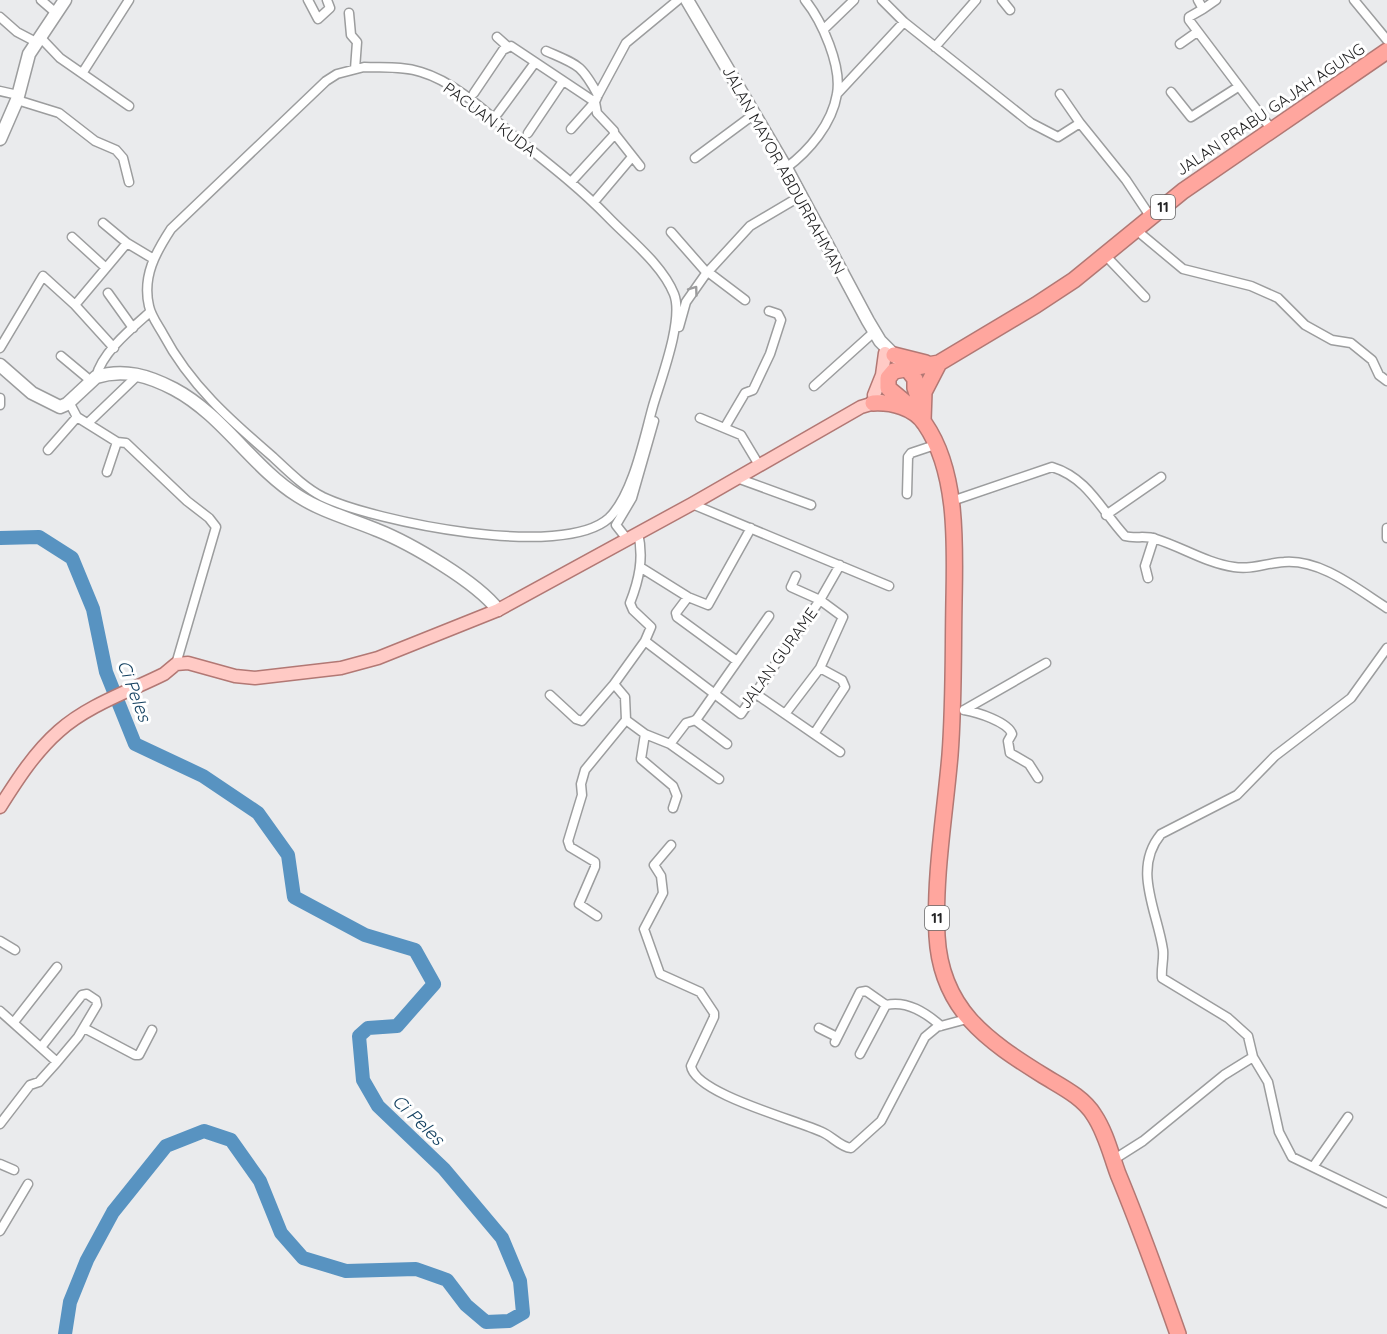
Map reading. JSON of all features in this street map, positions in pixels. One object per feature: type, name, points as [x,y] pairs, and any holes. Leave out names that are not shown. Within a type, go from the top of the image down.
[{"type":"highway","name":"JALAN PRABU GAJAH AGUNG","points":[[934,366],[1074,280],[1150,216],[1387,51]]},
{"type":"highway","points":[[869,402],[896,404],[920,415],[924,392],[934,366],[883,345]]},
{"type":"highway","name":"11","points":[[920,415],[888,387],[888,378],[899,369],[934,366]]},
{"type":"highway","name":"11","points":[[898,397],[910,394],[934,366]]},
{"type":"highway","name":"11","points":[[908,370],[914,376],[920,415],[935,445],[952,501],[958,708],[937,902],[937,936],[946,985],[966,1019],[1025,1064],[1079,1099],[1100,1125],[1178,1334]]},
{"type":"main road","points":[[869,402],[882,375],[883,345]]},
{"type":"main road","points":[[869,402],[888,378]]},
{"type":"main road","points":[[0,807],[43,746],[75,719],[164,674],[176,664],[196,663],[255,678],[341,668],[378,658],[498,610],[692,504],[869,402],[898,397]]},
{"type":"street","points":[[41,0],[56,13]]},
{"type":"street","points":[[0,139],[18,98],[29,54],[65,0]]},
{"type":"street","points":[[83,72],[129,0]]},
{"type":"street","points":[[308,0],[318,19],[330,9],[327,0]]},
{"type":"street","points":[[572,129],[596,99],[626,43],[678,0]]},
{"type":"street","name":"JALAN MAYOR ABDURRAHMAN","points":[[687,0],[753,116],[786,168],[883,345]]},
{"type":"street","points":[[805,0],[824,28],[830,47],[837,94]]},
{"type":"street","points":[[824,28],[854,0]]},
{"type":"street","points":[[882,0],[904,22],[1031,123],[1052,135],[1060,136],[1080,123]]},
{"type":"street","points":[[935,47],[976,0]]},
{"type":"street","points":[[1002,0],[1010,10]]},
{"type":"street","points":[[1216,0],[1201,4],[1189,18],[1197,32],[1272,130]]},
{"type":"street","points":[[1354,0],[1387,40]]},
{"type":"street","points":[[349,13],[351,34],[357,42],[355,69]]},
{"type":"street","points":[[0,17],[17,32],[38,39],[60,58],[129,106]]},
{"type":"street","points":[[786,168],[803,154],[816,138],[825,124],[837,94],[904,22]]},
{"type":"street","points":[[1180,44],[1197,32]]},
{"type":"street","points":[[497,37],[534,64],[596,99]]},
{"type":"street","points":[[474,93],[507,46]]},
{"type":"street","points":[[546,51],[573,63],[587,73],[596,99],[597,113],[640,165]]},
{"type":"street","points":[[498,112],[534,64]]},
{"type":"street","name":"PACUAN KUDA","points":[[355,69],[405,69],[423,73],[441,81],[496,120],[571,182],[594,202],[662,273],[674,292],[676,317],[659,386],[624,496],[611,516],[602,523],[577,533],[538,536],[459,532],[354,508],[321,496],[242,430],[198,389],[173,353],[150,312],[147,293],[152,258],[171,229],[326,81],[355,69]]},
{"type":"street","points":[[528,132],[562,81]]},
{"type":"street","points":[[1171,93],[1191,117],[1238,87]]},
{"type":"street","points":[[0,91],[59,113],[95,141],[116,150],[123,158],[129,182]]},
{"type":"street","points":[[1060,94],[1126,180],[1150,216]]},
{"type":"street","points":[[695,158],[753,116]]},
{"type":"street","points":[[571,182],[614,133]]},
{"type":"street","points":[[594,202],[632,157]]},
{"type":"street","points":[[550,695],[576,719],[582,721],[614,684],[645,641],[651,627],[633,610],[630,603],[639,580],[642,549],[633,536],[616,527],[616,520],[627,510],[632,498],[686,302],[707,273],[750,226],[800,197]]},
{"type":"street","points":[[103,224],[127,243],[152,258]]},
{"type":"street","points":[[1135,229],[1183,269],[1251,286],[1278,298],[1305,325],[1332,340],[1351,343],[1372,360],[1379,375],[1387,381]]},
{"type":"street","points":[[671,232],[707,273],[745,300]]},
{"type":"street","points":[[72,237],[106,268]]},
{"type":"street","points":[[75,305],[127,243]]},
{"type":"street","points":[[1105,255],[1145,297]]},
{"type":"street","points":[[0,348],[43,276],[75,305],[114,348]]},
{"type":"street","points":[[108,293],[133,328]]},
{"type":"street","points":[[725,427],[745,393],[753,390],[770,354],[781,320],[778,314],[769,311]]},
{"type":"street","points":[[0,365],[42,399],[60,406],[69,402],[93,379],[114,348],[150,312]]},
{"type":"street","points":[[883,345],[908,370]]},
{"type":"street","points":[[883,345],[888,378]]},
{"type":"street","points":[[814,386],[883,345]]},
{"type":"street","points":[[61,356],[93,379]]},
{"type":"street","points":[[93,379],[120,372],[139,374],[177,390],[247,450],[272,477],[299,497],[413,548],[488,597],[498,610]]},
{"type":"street","points":[[88,423],[139,374]]},
{"type":"street","points":[[0,398],[0,405]]},
{"type":"street","points":[[69,402],[77,417],[117,442],[126,443],[187,501],[209,518],[216,527],[176,664]]},
{"type":"street","points":[[48,450],[77,417]]},
{"type":"street","points":[[700,418],[741,435],[759,465]]},
{"type":"street","points":[[107,472],[117,442]]},
{"type":"street","points":[[908,494],[908,457],[911,453],[935,445]]},
{"type":"street","points":[[952,501],[1052,467],[1080,480],[1092,491],[1106,515],[1125,536],[1154,538],[1211,561],[1234,567],[1257,568],[1284,562],[1303,564],[1330,573],[1387,608]]},
{"type":"street","points":[[1106,515],[1161,477]]},
{"type":"street","points":[[737,478],[811,505]]},
{"type":"street","points":[[692,504],[889,586]]},
{"type":"street","points":[[640,567],[688,597],[708,605],[751,528]]},
{"type":"street","points":[[1387,528],[1387,538]]},
{"type":"street","points":[[1148,578],[1145,566],[1154,538]]},
{"type":"street","name":"JALAN GURAME","points":[[645,641],[741,714],[820,600],[840,565]]},
{"type":"street","points":[[785,714],[820,668],[843,617],[820,600],[790,587],[796,576]]},
{"type":"street","points":[[688,597],[676,613],[677,617],[737,661]]},
{"type":"street","points":[[670,744],[686,723],[695,720],[768,616]]},
{"type":"street","points":[[1387,648],[1351,698],[1275,756],[1237,795],[1161,834],[1153,844],[1147,861],[1146,875],[1163,951],[1162,978],[1228,1018],[1248,1036],[1253,1057],[1268,1082],[1285,1148],[1295,1160],[1387,1203]]},
{"type":"street","points":[[958,708],[1046,663]]},
{"type":"street","points":[[814,734],[845,687],[842,680],[820,668]]},
{"type":"street","points":[[597,916],[579,901],[595,867],[595,862],[570,847],[568,841],[582,795],[581,784],[585,770],[626,720],[625,697],[614,684]]},
{"type":"street","points":[[756,694],[840,752]]},
{"type":"street","points":[[958,708],[976,712],[1007,726],[1012,734],[1008,741],[1010,753],[1029,764],[1038,778]]},
{"type":"street","points":[[626,720],[645,734],[670,744],[719,779]]},
{"type":"street","points":[[695,720],[727,744]]},
{"type":"street","points":[[645,734],[641,759],[673,786],[677,796],[673,807]]},
{"type":"street","points":[[671,845],[654,865],[662,879],[663,893],[644,929],[660,974],[700,992],[714,1012],[714,1017],[691,1066],[696,1078],[759,1108],[824,1132],[850,1148],[881,1121],[925,1037],[941,1026],[966,1019]]},
{"type":"street","points":[[0,941],[15,950]]},
{"type":"street","points":[[14,1022],[57,967]]},
{"type":"street","points":[[819,1028],[836,1040],[860,992],[866,991],[886,1005],[898,1004],[913,1007],[941,1026]]},
{"type":"street","points":[[0,1124],[30,1085],[39,1082],[57,1062],[84,1028],[98,1003],[86,993],[42,1046]]},
{"type":"street","points":[[860,1054],[886,1005]]},
{"type":"street","points":[[0,1011],[42,1046],[57,1062]]},
{"type":"street","points":[[84,1028],[135,1055],[139,1055],[152,1030]]},
{"type":"street","points":[[1113,1160],[1143,1141],[1224,1074],[1244,1060],[1253,1057]]},
{"type":"street","points":[[1312,1167],[1348,1117]]},
{"type":"street","points":[[0,1164],[15,1170]]},
{"type":"street","points":[[0,1230],[28,1184]]},
{"type":"waterway","name":"Ci Peles","points":[[0,538],[39,537],[72,558],[93,609],[106,672],[135,744],[203,776],[258,813],[288,855],[294,897],[365,935],[415,950],[434,984],[397,1026],[368,1028],[359,1036],[363,1080],[378,1106],[444,1169],[502,1238],[520,1281],[523,1313],[509,1321],[486,1322],[466,1305],[447,1280],[416,1269],[346,1271],[303,1258],[281,1233],[260,1181],[231,1140],[204,1131],[166,1146],[113,1212],[87,1260],[70,1302],[65,1334]]}]
